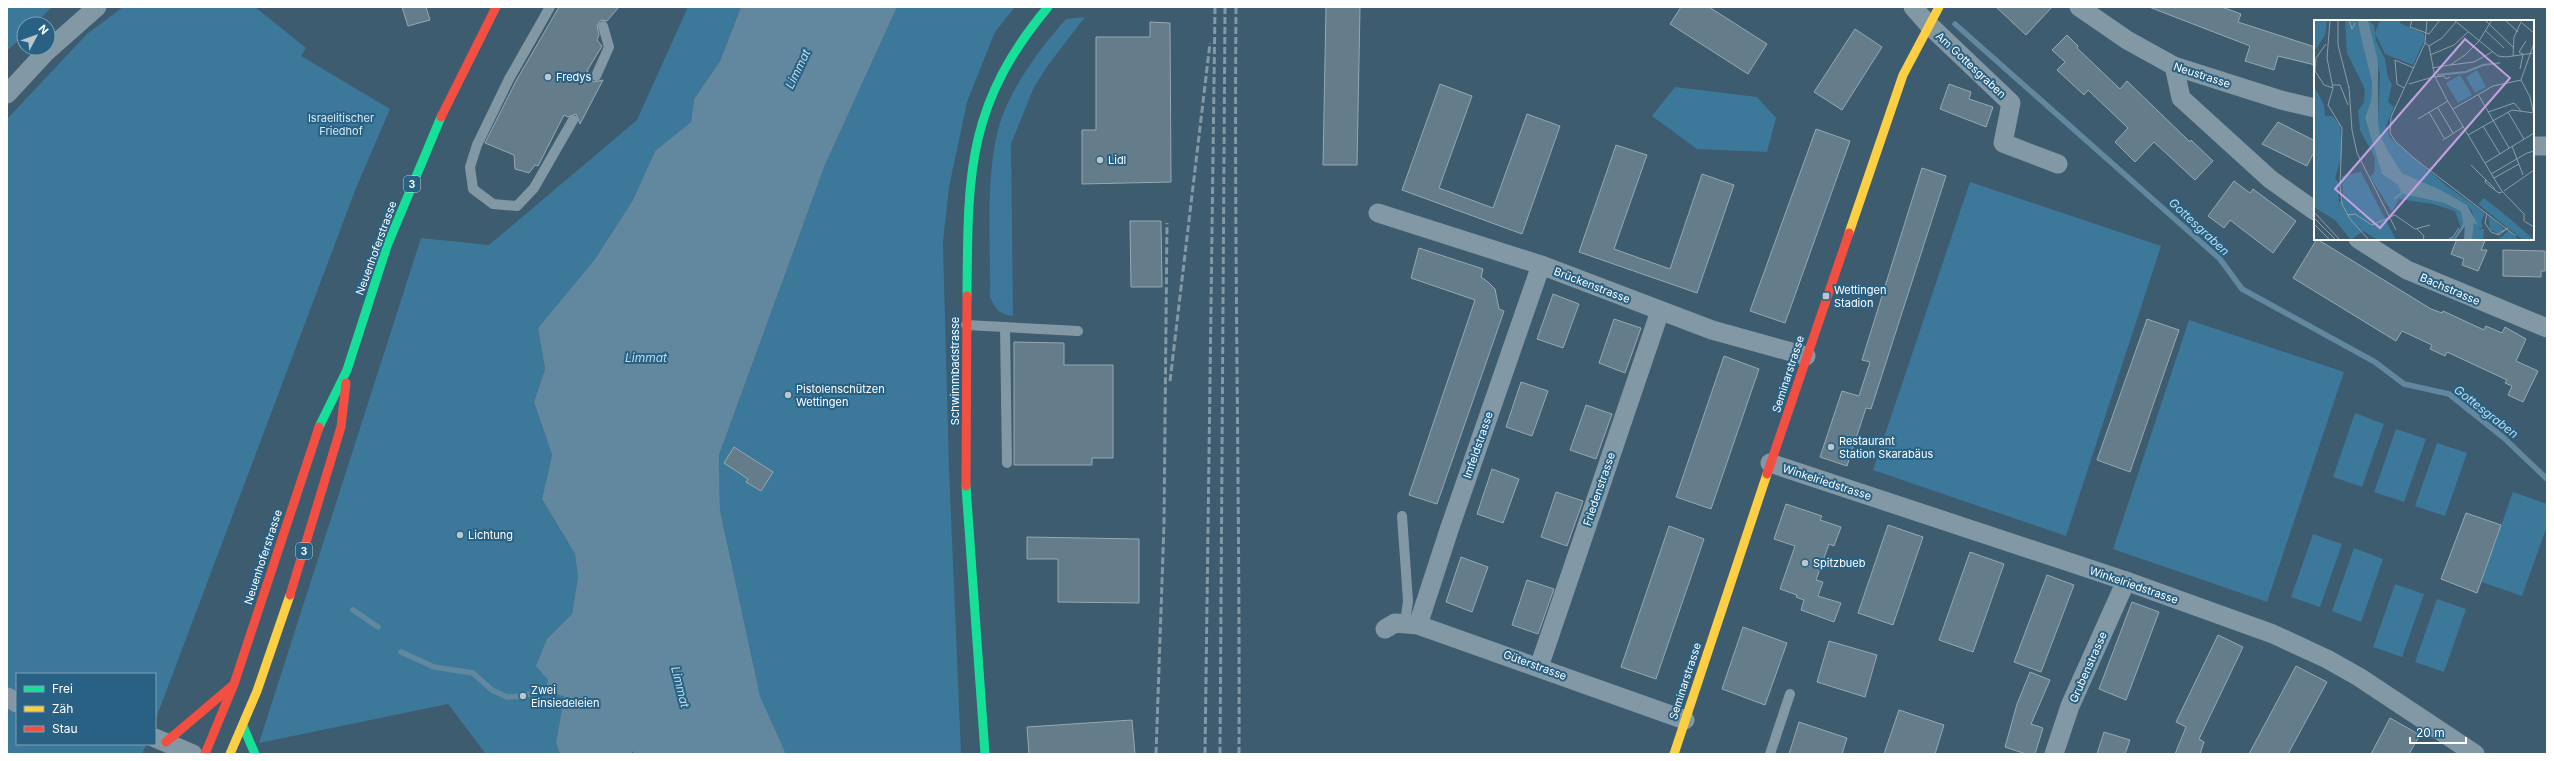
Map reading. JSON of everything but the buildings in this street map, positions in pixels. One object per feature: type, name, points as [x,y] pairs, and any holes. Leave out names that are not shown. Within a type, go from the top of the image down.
[{"type":"main road","name":"Neuenhoferstrasse","points":[[205,754],[234,684],[321,422],[347,370],[387,246],[432,134],[496,7]]},
{"type":"main road","name":"Schwimmbadstrasse","points":[[985,754],[967,518],[966,325],[972,169],[978,132],[991,93],[1008,59],[1027,31],[1048,7]]},
{"type":"main road","name":"Seminarstrasse","points":[[1674,754],[1806,356],[1904,75],[1928,24],[1939,7]]},
{"type":"main road","name":"Neuenhoferstrasse","points":[[230,754],[243,726],[286,612],[341,427],[347,370]]},
{"type":"main road","points":[[173,747],[234,684]]},
{"type":"main road","points":[[243,726],[255,754]]},
{"type":"street","points":[[7,94],[45,53],[97,7]]},
{"type":"street","name":"Am Gottesgraben","points":[[1913,7],[1928,24],[2011,103],[2003,143],[2058,164]]},
{"type":"street","name":"Neustrasse","points":[[2079,7],[2127,40],[2174,66],[2281,100],[2314,108]]},
{"type":"street","points":[[2174,66],[2181,98],[2270,179],[2314,210]]},
{"type":"street","points":[[2534,146],[2547,146]]},
{"type":"street","name":"Brückenstrasse","points":[[1378,213],[1541,265],[1660,312],[1712,330],[1806,356]]},
{"type":"street","name":"Bachstrasse","points":[[2360,240],[2407,270],[2547,328]]},
{"type":"street","name":"Imfeldstrasse","points":[[1412,624],[1448,530],[1541,265]]},
{"type":"street","name":"Friedenstrasse","points":[[1539,667],[1660,312]]},
{"type":"street","name":"Winkelriedstrasse","points":[[1770,463],[2126,582],[2273,634],[2327,659],[2422,717],[2475,754]]},
{"type":"street","name":"Grubenstrasse","points":[[2054,754],[2070,706],[2126,582]]},
{"type":"street","points":[[1384,629],[1395,622],[1412,624]]},
{"type":"street","name":"Güterstrasse","points":[[1412,624],[1539,667],[1685,720]]},
{"type":"street","points":[[7,697],[16,702]]},
{"type":"lane","points":[[550,7],[509,79],[477,145],[470,167],[473,189],[493,204],[517,206],[534,188],[573,120]]},
{"type":"lane","points":[[596,76],[609,48],[603,26]]},
{"type":"lane","points":[[966,325],[1078,331]]},
{"type":"lane","points":[[1005,327],[1007,463]]},
{"type":"lane","points":[[1402,516],[1408,601],[1412,624]]},
{"type":"lane","points":[[1770,754],[1790,694]]},
{"type":"green space","points":[[7,7],[52,7],[43,16],[16,16],[16,43],[7,51]]},
{"type":"green space","name":"Israelitischer Friedhof","points":[[123,7],[255,7],[306,48],[301,56],[390,109],[356,188],[156,718],[156,673],[16,673],[16,745],[146,745],[142,754],[7,754],[7,119],[87,34]]},
{"type":"green space","points":[[688,7],[741,7],[720,61],[694,99],[691,122],[655,151],[633,200],[595,259],[538,328],[545,369],[534,402],[552,455],[542,499],[575,554],[578,577],[572,614],[547,639],[564,696],[556,743],[560,754],[486,754],[448,704],[259,743],[421,238],[489,245],[637,120]]},
{"type":"green space","points":[[897,7],[1015,7],[995,32],[967,102],[949,187],[943,242],[949,468],[961,754],[786,754],[760,696],[720,510],[719,455],[825,165]]},
{"type":"green space","points":[[1085,17],[1048,65],[1034,87],[1011,144],[1013,316],[1008,315],[998,311],[990,297],[991,171],[998,130],[1009,100],[1017,85],[1046,43],[1066,19]]},
{"type":"green space","points":[[1675,87],[1757,97],[1776,118],[1767,152],[1697,149],[1652,116]]},
{"type":"green space","points":[[1970,182],[2161,246],[2066,536],[1873,470]]},
{"type":"green space","points":[[2189,320],[2344,372],[2267,602],[2113,549]]},
{"type":"green space","points":[[2355,413],[2384,424],[2362,487],[2333,477]]},
{"type":"green space","points":[[2396,429],[2426,439],[2404,502],[2374,492]]},
{"type":"green space","points":[[2437,443],[2467,453],[2445,516],[2415,506]]},
{"type":"green space","points":[[2513,492],[2547,504],[2547,526],[2522,596],[2481,582]]},
{"type":"green space","points":[[2313,534],[2342,544],[2320,607],[2291,597]]},
{"type":"green space","points":[[2354,548],[2383,559],[2361,622],[2332,611]]},
{"type":"green space","points":[[2395,584],[2424,594],[2402,657],[2373,647]]},
{"type":"green space","points":[[2437,599],[2466,609],[2444,672],[2415,662]]},
{"type":"water","name":"Limmat","points":[[741,7],[897,7],[825,165],[719,455],[720,510],[760,696],[786,754],[634,754],[632,751],[632,754],[560,754],[556,743],[564,696],[545,692],[548,680],[536,666],[547,639],[572,614],[578,577],[575,554],[542,499],[552,455],[534,402],[545,369],[538,328],[595,259],[633,200],[655,151],[691,122],[694,99],[720,61]]},
{"type":"waterway","name":"Gottesgraben","points":[[1955,24],[2220,259],[2242,289],[2375,362],[2404,384],[2449,394],[2504,438],[2547,479]]},
{"type":"waterway","points":[[353,610],[378,627]]},
{"type":"waterway","points":[[401,652],[434,667],[473,673],[492,690],[507,697],[524,696],[551,686]]},
{"type":"railway","points":[[1205,754],[1215,7]]},
{"type":"railway","points":[[1220,754],[1225,7]]},
{"type":"railway","points":[[1236,7],[1239,754]]},
{"type":"railway","points":[[1170,381],[1210,43]]},
{"type":"railway","points":[[1156,754],[1164,524],[1167,223]]},
{"type":"traffic: fast","points":[[967,296],[967,253],[971,177],[977,143],[987,110],[1001,76],[1021,43],[1048,7]]},
{"type":"traffic: fast","points":[[319,427],[347,370],[387,246],[441,117]]},
{"type":"traffic: fast","points":[[966,486],[985,754]]},
{"type":"traffic: fast","points":[[243,726],[255,754]]},
{"type":"traffic: slow","points":[[1849,233],[1903,75],[1939,7]]},
{"type":"traffic: slow","points":[[1674,754],[1767,474]]},
{"type":"traffic: slow","points":[[230,754],[257,691],[290,595]]},
{"type":"traffic: jam","points":[[441,117],[496,7]]},
{"type":"traffic: jam","points":[[1767,474],[1849,233]]},
{"type":"traffic: jam","points":[[966,486],[967,296]]},
{"type":"traffic: jam","points":[[290,595],[341,427],[346,383]]},
{"type":"traffic: jam","points":[[205,754],[234,684],[319,427]]},
{"type":"traffic: jam","points":[[166,742],[232,686]]},
{"type":"place","name":"Fredys","points":[[548,77]]},
{"type":"place","name":"Lidl","points":[[1100,160]]},
{"type":"place","name":"Wettingen Stadion","points":[[1826,296]]},
{"type":"place","name":"Pistolenschützen Wettingen","points":[[788,395]]},
{"type":"place","name":"Restaurant Station Skarabäus","points":[[1831,447]]},
{"type":"place","name":"Lichtung","points":[[460,535]]},
{"type":"place","name":"Spitzbueb","points":[[1805,563]]},
{"type":"place","name":"Zwei Einsiedeleien","points":[[523,696]]}]
